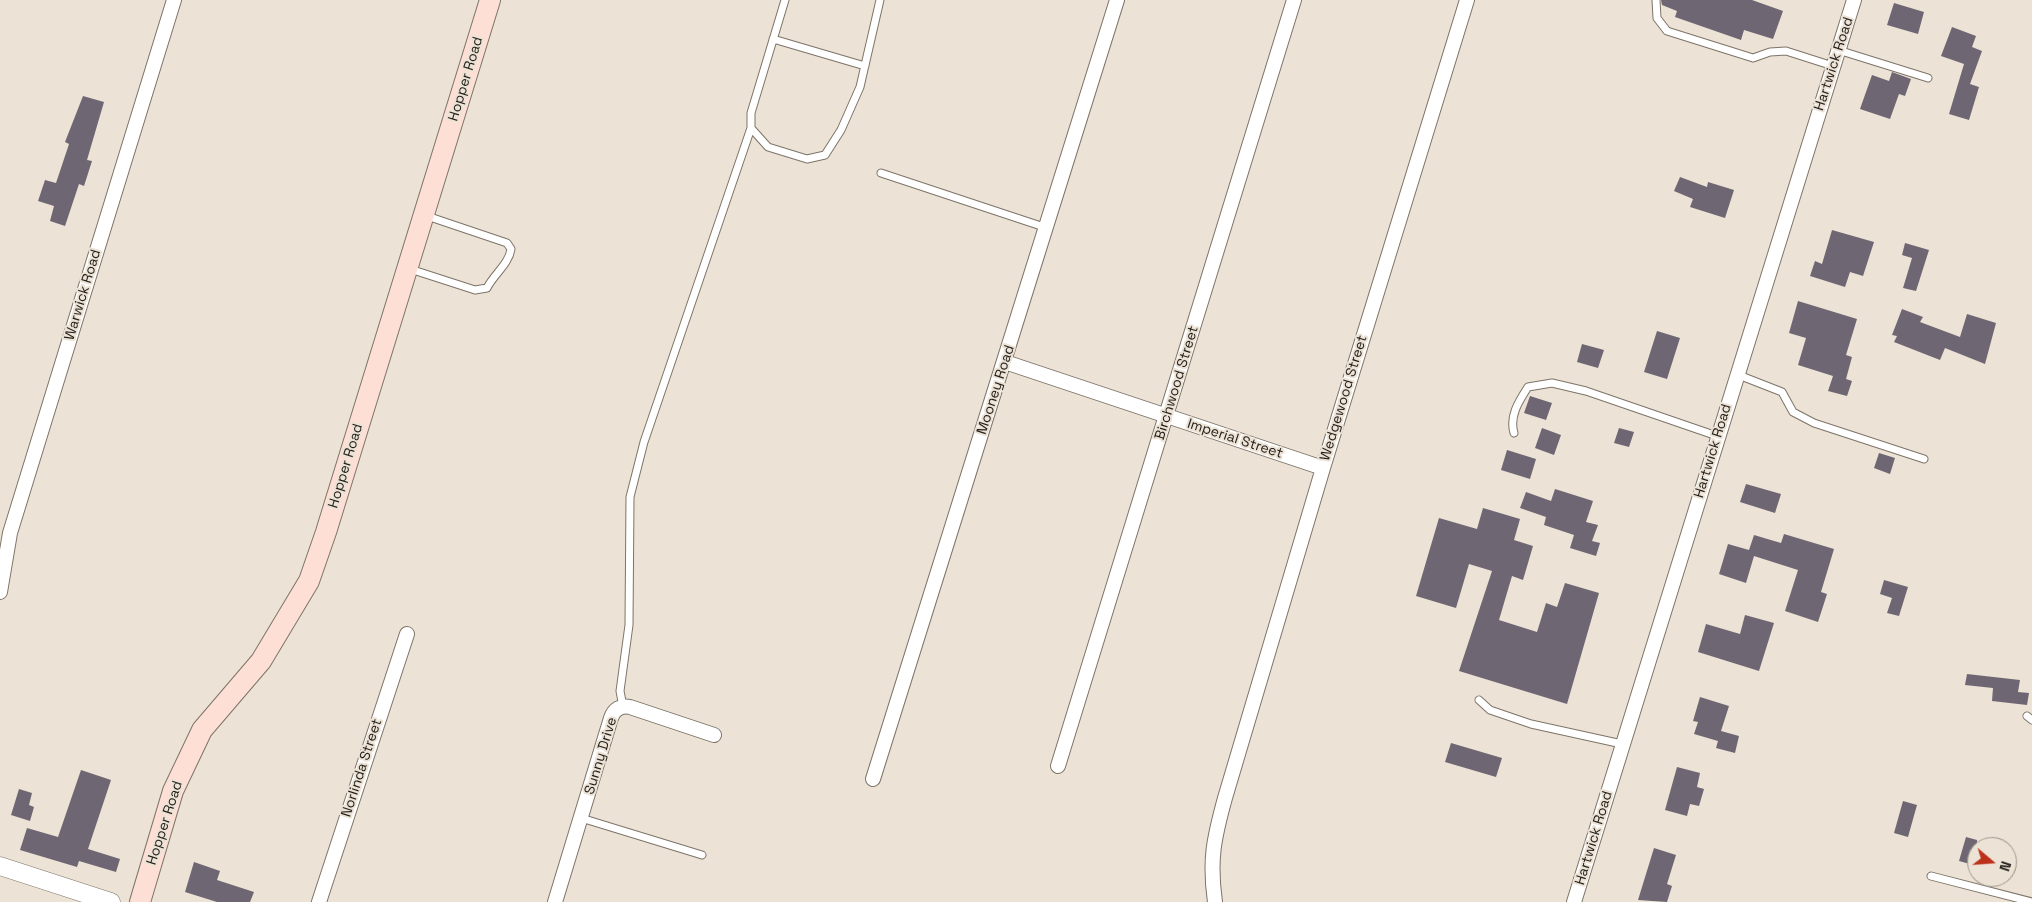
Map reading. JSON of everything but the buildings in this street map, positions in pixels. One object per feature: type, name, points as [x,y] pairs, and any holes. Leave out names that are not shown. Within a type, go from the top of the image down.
[{"type":"main road","name":"Hopper Road","points":[[140,902],[173,791],[202,730],[261,661],[309,581],[329,523],[490,0]]},
{"type":"street","name":"Warwick Road","points":[[0,592],[10,533],[174,0]]},
{"type":"street","name":"Mooney Road","points":[[873,779],[1047,228],[1116,0]]},
{"type":"street","name":"Birchwood Street","points":[[1058,766],[1294,0]]},
{"type":"street","name":"Wedgewood Street","points":[[1215,902],[1211,875],[1212,845],[1225,798],[1323,468],[1468,0]]},
{"type":"street","name":"Hartwick Road","points":[[1574,902],[1736,374],[1854,0]]},
{"type":"street","name":"Imperial Street","points":[[1004,362],[1323,468]]},
{"type":"street","name":"Norlinda Street","points":[[319,902],[407,634]]},
{"type":"street","name":"Sunny Drive","points":[[555,902],[612,715],[616,709],[623,707],[714,735]]},
{"type":"street","points":[[0,866],[111,902]]},
{"type":"lane","points":[[623,707],[620,691],[629,625],[630,496],[644,442],[751,128],[751,113],[785,0]]},
{"type":"lane","points":[[751,128],[768,147],[807,159],[825,155],[841,130],[860,87],[880,0]]},
{"type":"lane","points":[[1656,0],[1657,18],[1667,31],[1754,58],[1770,52],[1786,51],[1833,66]]},
{"type":"lane","points":[[773,39],[865,66]]},
{"type":"lane","points":[[1838,50],[1928,78]]},
{"type":"lane","points":[[881,173],[1047,228]]},
{"type":"lane","points":[[408,268],[475,290],[488,288],[493,277],[510,258],[511,249],[506,243],[424,215]]},
{"type":"lane","points":[[1736,374],[1782,392],[1793,412],[1814,423],[1924,459]]},
{"type":"lane","points":[[1514,433],[1511,422],[1519,400],[1528,386],[1552,383],[1586,391],[1717,436]]},
{"type":"lane","points":[[1479,700],[1490,710],[1531,724],[1622,744]]},
{"type":"lane","points":[[581,818],[702,855]]},
{"type":"lane","points":[[1930,876],[2032,902]]}]
